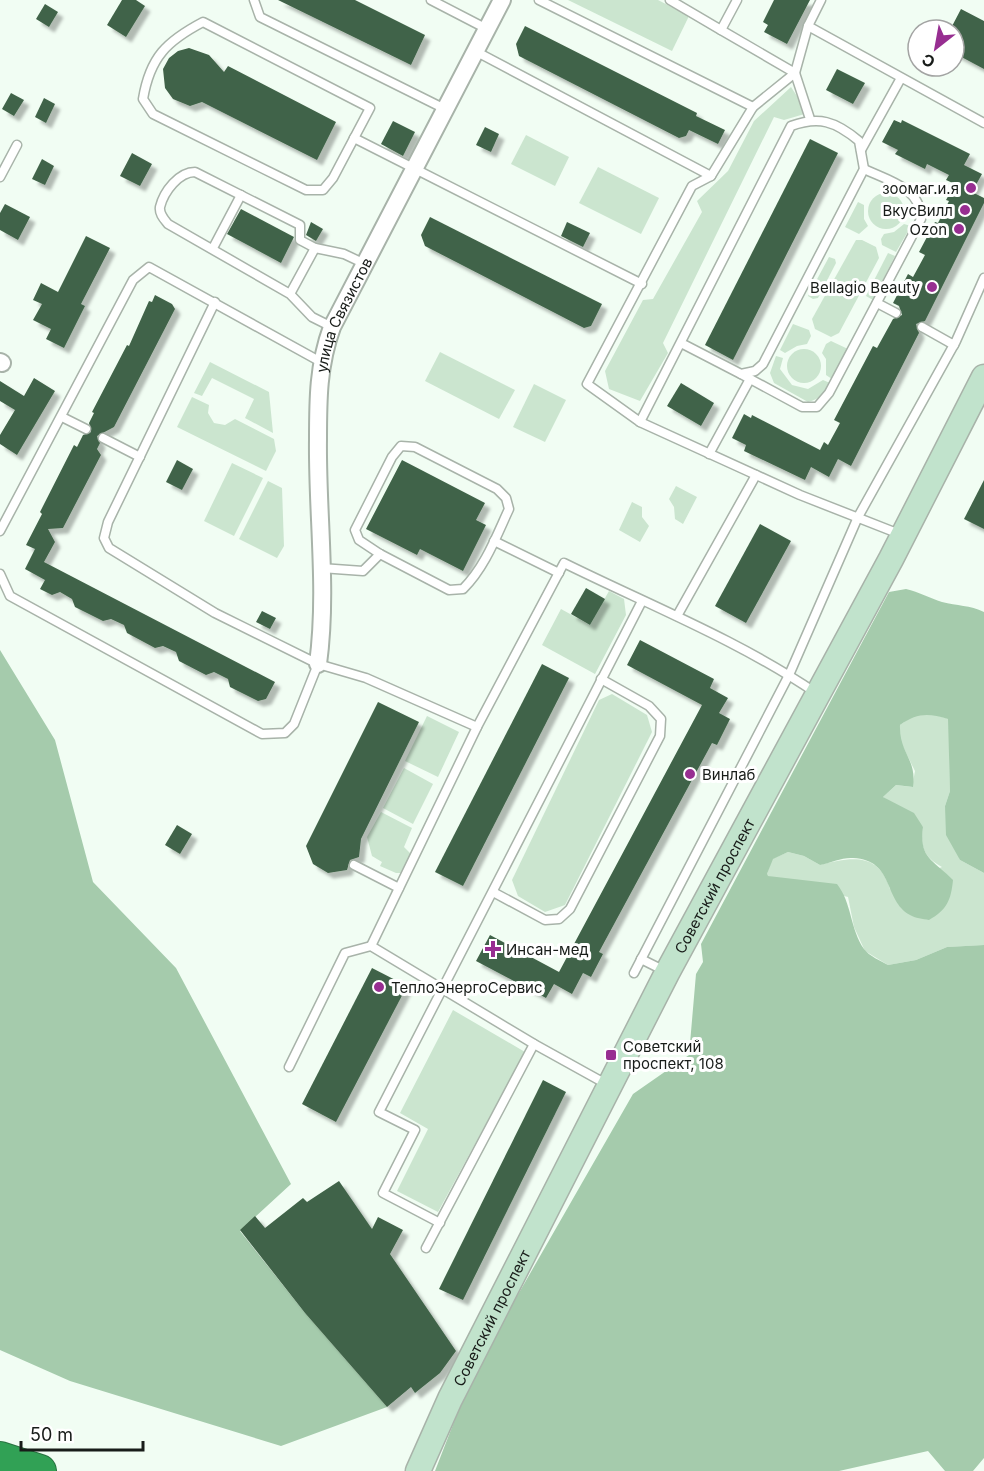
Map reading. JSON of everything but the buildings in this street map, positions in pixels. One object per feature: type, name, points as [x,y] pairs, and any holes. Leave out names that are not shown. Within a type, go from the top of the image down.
[{"type":"highway","points":[[0,1458],[40,1471]]},
{"type":"street","name":"улица Связистов","points":[[318,664],[322,634],[318,459],[318,389],[321,362],[332,327],[416,170],[502,0]]},
{"type":"street","name":"Советский проспект","points":[[418,1471],[450,1400],[667,972],[903,535],[984,377]]},
{"type":"lane","points":[[254,0],[260,17],[446,109]]},
{"type":"lane","points":[[431,0],[487,29]]},
{"type":"lane","points":[[539,0],[753,107]]},
{"type":"lane","points":[[670,0],[795,73]]},
{"type":"lane","points":[[721,30],[737,0]]},
{"type":"lane","points":[[810,119],[795,73],[808,26],[821,0]]},
{"type":"lane","points":[[204,22],[370,108],[354,138],[323,190],[306,190],[153,114],[143,99],[146,86],[163,49],[177,35],[204,22]]},
{"type":"lane","points":[[808,26],[984,123]]},
{"type":"lane","points":[[475,51],[711,176]]},
{"type":"lane","points":[[795,73],[753,107],[711,176],[692,186],[587,384],[640,422],[709,454],[903,535]]},
{"type":"lane","points":[[861,151],[901,78]]},
{"type":"lane","points":[[640,422],[791,126],[810,119],[822,121],[850,134],[859,141],[864,169],[763,364],[755,371],[741,374]]},
{"type":"lane","points":[[354,138],[642,284]]},
{"type":"lane","points":[[0,177],[16,145]]},
{"type":"lane","points":[[681,343],[802,407],[817,407],[829,393],[921,219],[921,209],[916,196],[864,169]]},
{"type":"lane","points":[[332,327],[312,317],[290,294],[168,224],[161,215],[160,207],[177,178],[185,172],[195,172],[300,225],[300,240],[315,248],[344,254],[365,264]]},
{"type":"lane","points":[[213,248],[241,195]]},
{"type":"lane","points":[[290,294],[315,248]]},
{"type":"lane","points":[[0,531],[134,280],[148,267],[321,362]]},
{"type":"lane","points":[[634,973],[789,675],[858,518],[954,345],[984,278]]},
{"type":"lane","points":[[215,302],[108,522],[104,538],[109,548],[215,613],[318,664],[366,678],[477,728]]},
{"type":"lane","points":[[877,303],[896,313]]},
{"type":"lane","points":[[922,327],[954,345]]},
{"type":"lane","points":[[709,454],[750,379]]},
{"type":"lane","points":[[62,417],[86,429]]},
{"type":"lane","points":[[103,438],[140,457]]},
{"type":"lane","points":[[401,446],[415,447],[496,489],[506,498],[509,509],[494,541],[478,575],[463,589],[449,590],[380,554],[359,540],[355,530],[392,457],[401,446]]},
{"type":"lane","points":[[677,616],[756,474]]},
{"type":"lane","points":[[494,541],[559,573]]},
{"type":"lane","points":[[321,568],[363,571],[380,554]]},
{"type":"lane","points":[[371,946],[477,728],[564,563],[677,616],[789,675],[818,694]]},
{"type":"lane","points":[[0,574],[10,596],[262,735],[285,733],[294,724],[318,664]]},
{"type":"lane","points":[[440,1223],[383,1193],[415,1130],[379,1112],[642,601]]},
{"type":"lane","points":[[493,892],[545,920],[559,919],[570,909],[660,736],[661,719],[649,706],[601,679]]},
{"type":"lane","points":[[354,865],[399,888]]},
{"type":"lane","points":[[289,1067],[345,953],[371,946],[534,1044],[609,1085]]},
{"type":"lane","points":[[641,959],[667,972]]},
{"type":"lane","points":[[426,1248],[534,1044]]},
{"type":"green space","points":[[568,0],[658,0],[689,16],[672,51]]},
{"type":"green space","points":[[791,87],[808,113],[784,120],[774,117],[663,343],[668,353],[640,401],[609,389],[605,371],[643,300],[653,299],[702,212],[697,201],[728,171],[754,121]]},
{"type":"green space","points":[[526,135],[569,157],[555,186],[511,164]]},
{"type":"green space","points":[[598,167],[659,198],[641,234],[579,203]]},
{"type":"green space","points":[[886,193],[899,198],[904,211],[899,224],[886,229],[873,224],[868,211],[873,198]]},
{"type":"green space","points":[[858,202],[864,205],[864,219],[868,226],[859,234],[845,227]]},
{"type":"green space","points":[[904,224],[911,226],[896,252],[882,245],[881,239],[884,234],[894,232]]},
{"type":"green space","points":[[856,240],[862,240],[876,247],[879,258],[839,333],[831,337],[815,329],[812,319]]},
{"type":"green space","points":[[888,253],[895,256],[873,300],[866,296]]},
{"type":"green space","points":[[829,257],[835,259],[836,263],[818,298],[813,299],[808,296]]},
{"type":"green space","points":[[793,324],[809,330],[811,336],[807,344],[797,346],[785,353],[780,350]]},
{"type":"green space","points":[[831,341],[848,349],[832,379],[826,375],[826,359],[822,353],[826,344]]},
{"type":"green space","points":[[804,349],[816,354],[821,366],[816,378],[804,383],[792,378],[787,366],[792,354]]},
{"type":"green space","points":[[440,352],[515,390],[499,419],[425,381]]},
{"type":"green space","points":[[776,356],[783,358],[780,369],[792,385],[808,389],[823,380],[830,383],[826,390],[816,399],[808,402],[774,383],[770,373]]},
{"type":"green space","points":[[210,362],[269,392],[273,433],[245,418],[254,399],[212,378],[202,396],[194,393]]},
{"type":"green space","points":[[534,384],[566,400],[545,442],[513,427]]},
{"type":"green space","points":[[192,397],[209,405],[208,413],[214,423],[225,425],[235,419],[274,439],[276,451],[266,471],[177,427]]},
{"type":"green space","points":[[232,463],[263,478],[234,536],[204,521]]},
{"type":"green space","points":[[268,481],[282,488],[284,546],[277,558],[239,539]]},
{"type":"green space","points":[[676,486],[697,497],[683,524],[675,519],[674,507],[669,499]]},
{"type":"green space","points":[[632,502],[642,507],[642,517],[649,526],[640,542],[619,530]]},
{"type":"green space","points":[[906,589],[942,602],[984,612],[984,873],[960,860],[946,835],[945,806],[950,791],[948,719],[929,715],[917,716],[900,725],[902,743],[913,769],[913,787],[896,785],[883,797],[914,813],[923,827],[922,838],[925,852],[953,880],[949,899],[940,912],[929,920],[910,915],[896,900],[882,873],[866,860],[849,858],[820,865],[804,856],[788,852],[773,859],[767,874],[768,876],[837,884],[846,899],[856,933],[864,949],[888,965],[916,960],[947,947],[984,945],[984,1458],[973,1471],[945,1471],[928,1451],[839,1471],[435,1471],[473,1373],[633,1094],[689,1055],[696,974],[703,962],[701,944],[889,592]]},
{"type":"green space","points":[[609,591],[624,599],[626,615],[595,674],[542,645],[561,609],[590,625]]},
{"type":"green space","points":[[0,650],[55,740],[93,882],[176,968],[291,1184],[240,1231],[305,1313],[387,1407],[281,1446],[70,1381],[0,1350]]},
{"type":"green space","points":[[612,694],[647,715],[652,732],[565,905],[545,912],[518,896],[512,880],[599,700]]},
{"type":"green space","points":[[932,714],[949,719],[950,791],[945,806],[960,860],[984,873],[984,945],[947,947],[916,960],[888,965],[865,951],[854,927],[848,897],[767,876],[767,874],[772,859],[788,852],[804,856],[820,865],[853,859],[871,863],[885,877],[890,889],[942,867],[925,851],[922,840],[923,827],[883,797],[896,785],[912,787],[915,771],[900,741],[900,725],[914,715]]},
{"type":"green space","points":[[427,716],[459,732],[438,777],[405,761]]},
{"type":"green space","points":[[404,768],[433,784],[413,824],[383,808]]},
{"type":"green space","points":[[381,812],[412,828],[404,847],[414,857],[406,873],[396,873],[380,866],[382,862],[372,856],[367,837]]},
{"type":"green space","points":[[453,1010],[525,1052],[438,1212],[397,1191],[428,1129],[400,1113]]},
{"type":"place","name":"зоомаг.и.я","points":[[971,188]]},
{"type":"place","name":"ВкусВилл","points":[[965,210]]},
{"type":"place","name":"Ozon","points":[[959,229]]},
{"type":"place","name":"Bellagio Beauty","points":[[932,287]]},
{"type":"place","name":"Винлаб","points":[[690,774]]},
{"type":"place","name":"Инсан-мед","points":[[493,949]]},
{"type":"place","name":"ТеплоЭнергоСервис","points":[[379,987]]},
{"type":"place","name":"Советский проспект, 108","points":[[611,1055]]}]
